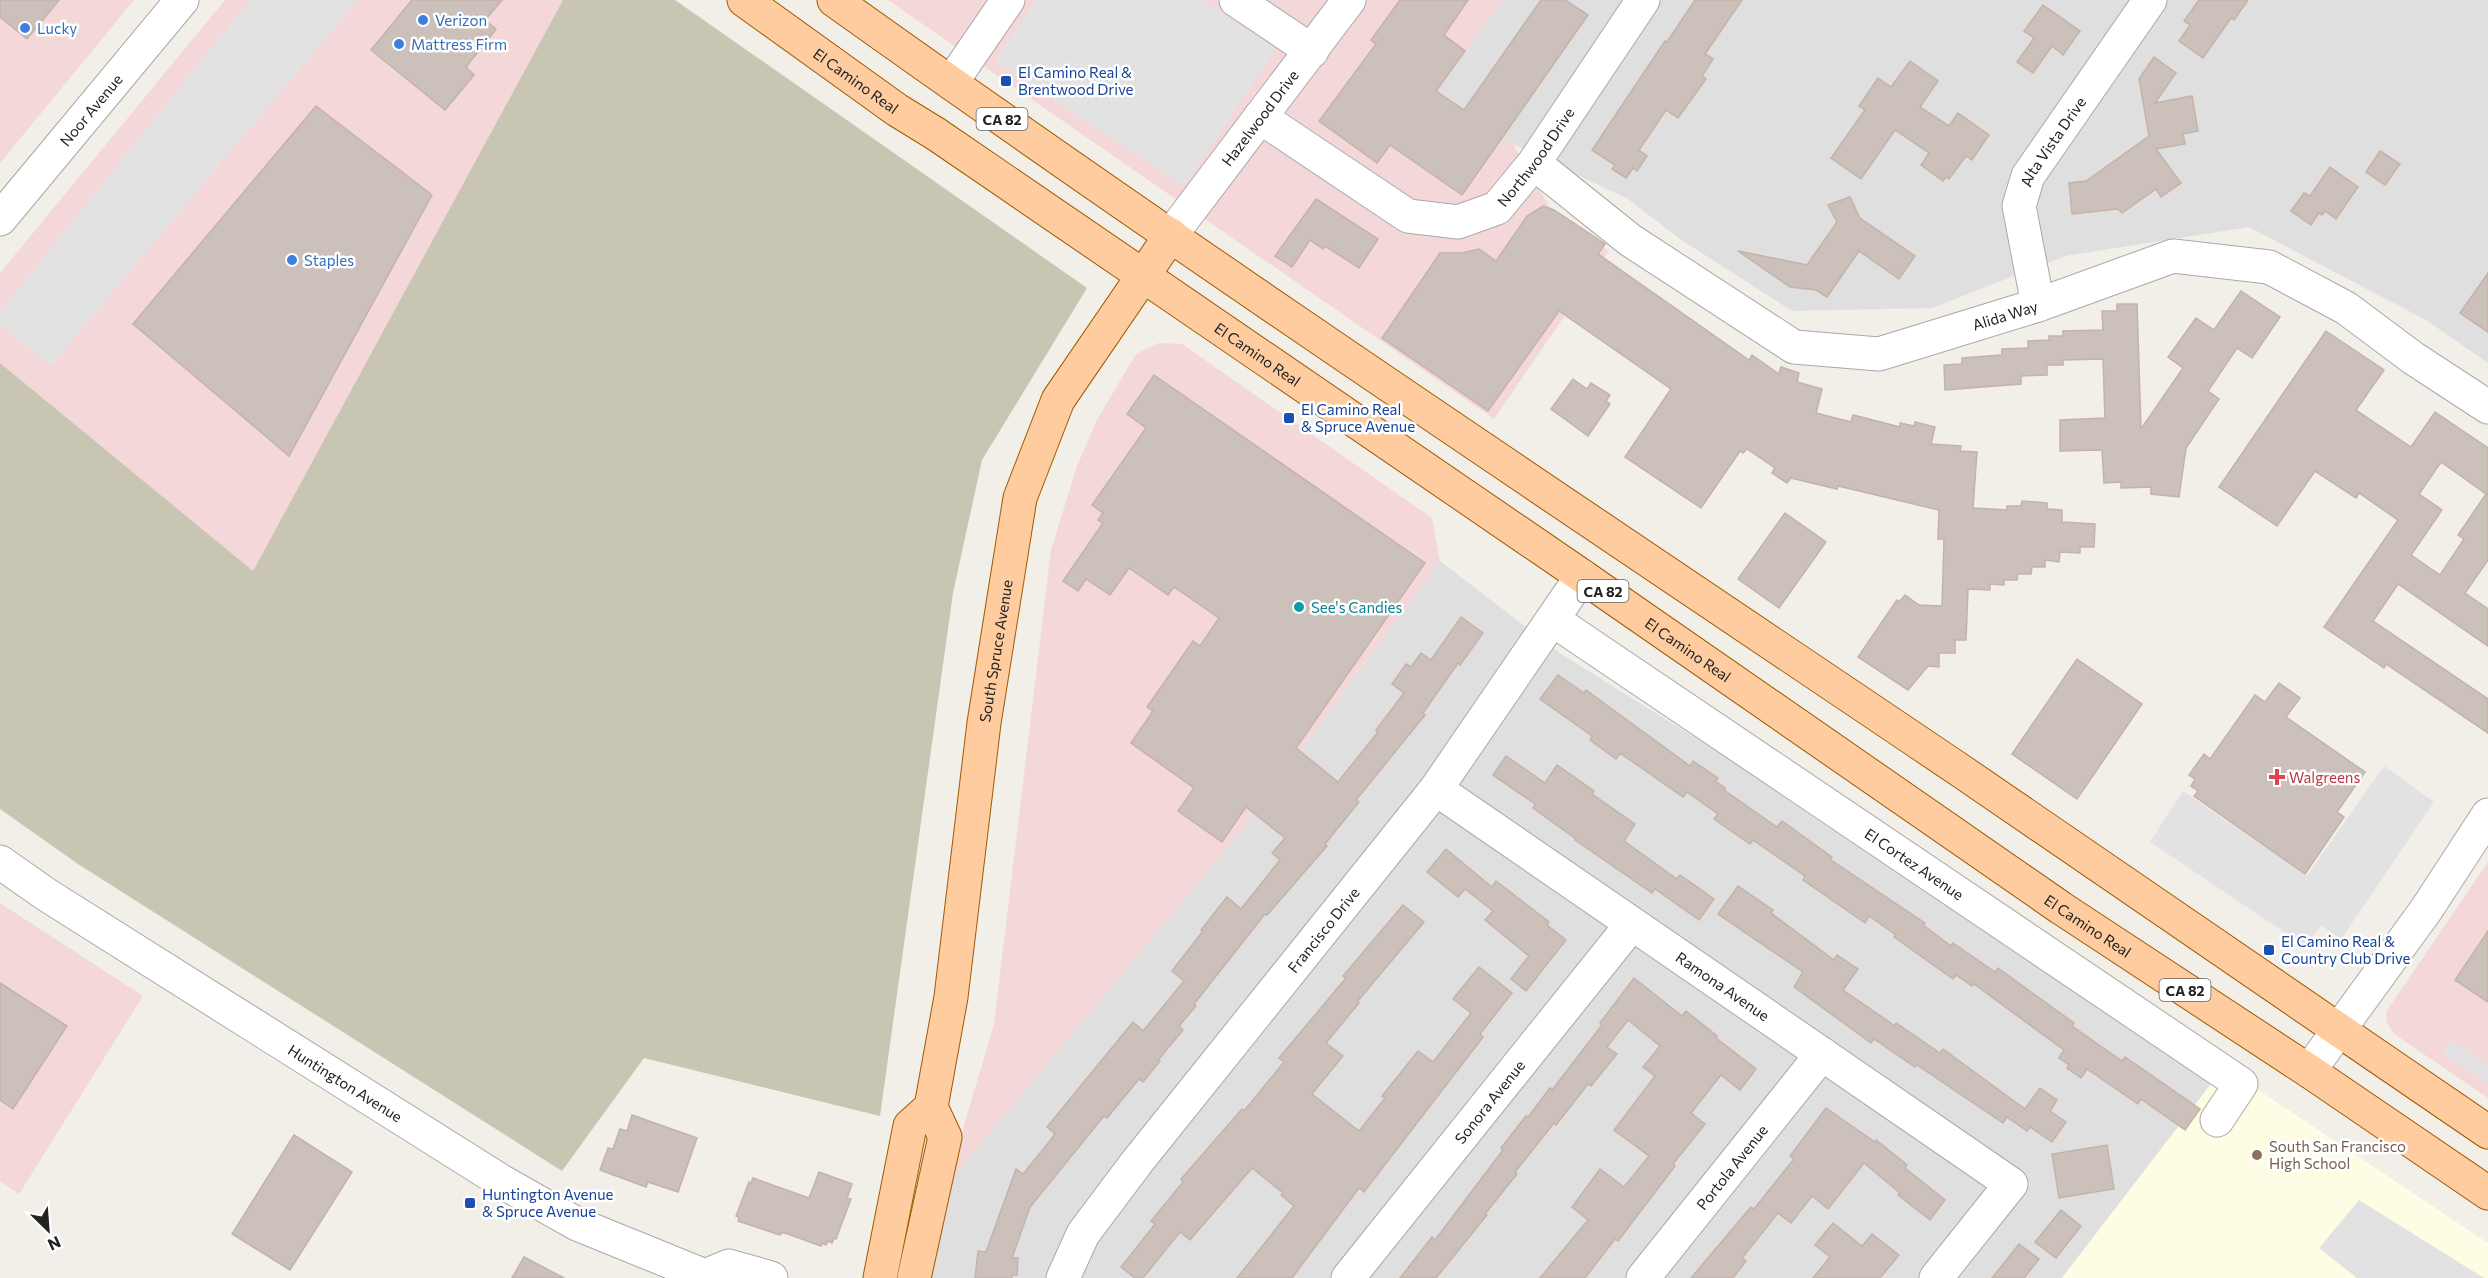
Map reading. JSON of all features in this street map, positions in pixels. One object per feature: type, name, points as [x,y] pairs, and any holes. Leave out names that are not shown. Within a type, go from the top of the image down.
[{"type":"main road","name":"El Camino Real","points":[[744,0],[897,110],[936,134],[1582,576],[2061,908],[2309,1071],[2488,1193]]},
{"type":"main road","name":"CA 82","points":[[834,0],[1171,235],[2488,1132]]},
{"type":"main road","name":"South Spruce Avenue","points":[[931,1107],[951,997],[984,723],[1020,498],[1058,400],[1171,235]]},
{"type":"main road","points":[[880,1278],[910,1126],[931,1107],[945,1137],[914,1278]]},
{"type":"street","name":"Noor Avenue","points":[[0,219],[182,0]]},
{"type":"street","points":[[951,83],[1008,0]]},
{"type":"street","points":[[1236,0],[1312,51]]},
{"type":"street","name":"Hazelwood Drive","points":[[1171,235],[1349,0]]},
{"type":"street","name":"Northwood Drive","points":[[1260,117],[1408,216],[1458,222],[1497,208],[1534,163],[1643,0]]},
{"type":"street","name":"Alta Vista Drive","points":[[2038,305],[2019,206],[2028,176],[2150,0]]},
{"type":"street","name":"Alida Way","points":[[1534,163],[1630,240],[1794,347],[1879,354],[2038,305],[2173,256],[2269,267],[2346,308],[2413,358],[2488,407]]},
{"type":"street","name":"Francisco Drive","points":[[1063,1278],[1083,1234],[1137,1162],[1436,789],[1582,576]]},
{"type":"street","name":"El Cortez Avenue","points":[[1553,620],[2241,1084],[2217,1120]]},
{"type":"street","name":"Ramona Avenue","points":[[1436,789],[2011,1184],[1936,1278]]},
{"type":"street","points":[[2309,1071],[2426,910],[2488,815]]},
{"type":"street","name":"Huntington Avenue","points":[[0,862],[47,895],[501,1181],[577,1224],[706,1277],[729,1266],[771,1278]]},
{"type":"street","name":"Sonora Avenue","points":[[1348,1278],[1631,924]]},
{"type":"street","name":"Portola Avenue","points":[[1643,1278],[1822,1054]]},
{"type":"shaded area","points":[[0,0],[134,0],[0,163]]},
{"type":"shaded area","points":[[225,0],[563,0],[253,572],[0,363],[0,273]]},
{"type":"shaded area","points":[[250,0],[357,0],[51,366],[0,324],[0,311]]},
{"type":"shaded area","points":[[563,0],[675,0],[1087,288],[982,460],[953,593],[880,1116],[644,1058],[562,1171],[78,864],[0,809],[0,363],[253,571]]},
{"type":"shaded area","points":[[888,0],[1503,0],[1437,91],[1513,144],[1552,211],[1609,251],[1494,419]]},
{"type":"shaded area","points":[[1036,0],[1202,0],[1276,49],[1184,186],[995,61]]},
{"type":"shaded area","points":[[1503,0],[2488,0],[2488,363],[2426,320],[2249,227],[2065,256],[1932,308],[1792,311],[1680,239],[1628,199],[1513,144],[1437,91]]},
{"type":"shaded area","points":[[1159,343],[1182,344],[1432,518],[1440,561],[1235,839],[946,1186],[994,1024],[1051,550],[1077,466],[1097,420],[1136,354]]},
{"type":"shaded area","points":[[1440,561],[1561,654],[2224,1067],[2062,1278],[926,1278],[946,1186],[1235,839]]},
{"type":"shaded area","points":[[2384,766],[2434,802],[2341,939],[2321,925],[2305,946],[2150,842],[2183,791],[2307,876]]},
{"type":"shaded area","points":[[2488,862],[2488,1098],[2393,1033],[2387,1022],[2386,1012]]},
{"type":"shaded area","points":[[0,903],[143,996],[19,1194],[0,1181]]},
{"type":"shaded area","points":[[2452,1040],[2488,1065],[2488,1085],[2443,1053]]},
{"type":"shaded area","name":"South San Francisco High School","points":[[2224,1067],[2488,1243],[2488,1278],[2062,1278]]},
{"type":"shaded area","points":[[2359,1200],[2484,1278],[2357,1278],[2319,1248]]},
{"type":"building","name":"Lucky","points":[[0,0],[59,0],[27,39],[0,17]]},
{"type":"building","points":[[412,0],[502,0],[485,20],[496,29],[466,67],[474,75],[445,110],[371,50]]},
{"type":"building","points":[[1400,0],[1468,0],[1444,35],[1465,51],[1436,91],[1464,110],[1541,0],[1565,0],[1588,15],[1462,195],[1390,145],[1377,163],[1319,121],[1376,44],[1371,40]]},
{"type":"building","points":[[1695,0],[1742,0],[1705,54],[1713,59],[1702,76],[1706,79],[1678,118],[1666,110],[1639,150],[1647,156],[1637,171],[1633,168],[1626,178],[1612,169],[1615,165],[1592,150]]},
{"type":"building","points":[[2199,0],[2248,0],[2234,20],[2231,18],[2203,58],[2179,41],[2190,25],[2184,21]]},
{"type":"building","points":[[2043,5],[2080,31],[2063,55],[2052,46],[2033,73],[2017,62],[2034,38],[2024,31]]},
{"type":"building","points":[[2154,57],[2176,73],[2155,103],[2192,96],[2198,131],[2183,134],[2185,144],[2156,149],[2181,183],[2161,197],[2156,189],[2122,213],[2118,209],[2072,214],[2069,183],[2086,181],[2149,136],[2139,79]]},
{"type":"building","points":[[1910,61],[1938,81],[1920,107],[1949,126],[1958,113],[1989,135],[1972,160],[1966,156],[1949,179],[1946,177],[1943,181],[1921,165],[1929,153],[1895,130],[1861,179],[1831,158],[1865,110],[1859,106],[1878,78],[1891,87]]},
{"type":"building","name":"Staples","points":[[316,106],[432,195],[289,456],[133,324]]},
{"type":"building","points":[[2380,151],[2400,164],[2385,185],[2366,172]]},
{"type":"building","points":[[2330,167],[2358,187],[2336,219],[2325,211],[2322,215],[2319,213],[2311,225],[2291,211],[2304,193],[2310,196]]},
{"type":"building","points":[[1850,197],[1860,218],[1915,256],[1899,279],[1859,251],[1827,297],[1816,290],[1790,287],[1738,251],[1807,265],[1837,222],[1828,205]]},
{"type":"building","points":[[1316,199],[1378,239],[1359,268],[1325,246],[1323,249],[1310,240],[1292,267],[1275,256]]},
{"type":"building","points":[[1543,206],[1554,210],[1605,244],[1598,254],[1749,360],[1752,355],[1779,374],[1781,367],[1799,373],[1797,382],[1822,389],[1816,413],[1851,422],[1853,415],[1900,427],[1900,423],[1914,426],[1915,422],[1935,427],[1931,444],[1961,446],[1960,451],[1977,452],[1973,508],[2007,510],[2007,506],[2021,506],[2022,501],[2047,503],[2047,509],[2062,510],[2062,522],[2095,524],[2094,547],[2080,547],[2080,553],[2060,552],[2059,562],[2045,560],[2045,567],[2032,567],[2031,574],[2018,574],[2017,580],[2004,580],[2004,585],[1990,584],[1990,590],[1968,589],[1966,640],[1955,640],[1955,653],[1939,653],[1939,667],[1928,666],[1908,690],[1858,657],[1897,600],[1899,602],[1905,595],[1919,605],[1942,606],[1944,539],[1938,539],[1939,510],[1838,486],[1837,489],[1791,478],[1787,483],[1772,473],[1775,468],[1747,449],[1743,453],[1740,451],[1701,508],[1625,457],[1671,389],[1559,311],[1488,411],[1382,338],[1440,253],[1462,253],[1479,249],[1496,261],[1527,216]]},
{"type":"building","points":[[2488,273],[2488,332],[2460,313]]},
{"type":"building","points":[[2241,291],[2280,317],[2252,358],[2237,348],[2208,391],[2219,399],[2186,448],[2179,497],[2151,494],[2151,487],[2121,488],[2121,482],[2104,483],[2102,450],[2060,451],[2060,420],[2105,418],[2103,359],[2063,360],[2063,365],[2047,365],[2047,375],[2021,376],[2021,384],[1945,390],[1944,365],[1962,364],[1962,358],[2002,355],[2002,349],[2028,348],[2028,341],[2049,340],[2049,336],[2063,336],[2063,331],[2103,330],[2102,311],[2117,311],[2117,304],[2137,304],[2141,429],[2183,368],[2168,357],[2196,318],[2214,330]]},
{"type":"building","points":[[2326,331],[2384,370],[2356,410],[2411,447],[2435,412],[2488,448],[2488,560],[2465,593],[2488,609],[2488,646],[2398,584],[2373,621],[2488,699],[2488,733],[2386,664],[2384,668],[2324,627],[2398,520],[2359,493],[2356,498],[2315,471],[2277,526],[2219,487]],"holes":[[[2441,462],[2486,494],[2458,535],[2464,539],[2440,575],[2411,555],[2442,510],[2419,494]]]},
{"type":"building","name":"See's Candies","points":[[1154,375],[1425,563],[1296,748],[1338,782],[1378,732],[1376,730],[1404,693],[1392,684],[1406,664],[1411,667],[1421,653],[1431,660],[1461,617],[1483,633],[1460,665],[1458,663],[1423,713],[1425,715],[1356,800],[1359,802],[1325,844],[1327,846],[1267,915],[1265,914],[1194,1004],[1196,1006],[1179,1026],[1183,1030],[1158,1060],[1160,1061],[1143,1082],[1139,1079],[1107,1118],[1104,1116],[1030,1207],[1012,1258],[1018,1258],[1017,1275],[1012,1275],[1012,1278],[975,1278],[978,1251],[986,1252],[1016,1169],[1023,1174],[1049,1142],[1055,1134],[1047,1127],[1133,1022],[1143,1031],[1184,981],[1172,971],[1227,897],[1241,909],[1280,860],[1272,853],[1285,838],[1246,807],[1222,842],[1178,811],[1194,788],[1131,743],[1153,711],[1147,707],[1193,641],[1200,646],[1219,618],[1174,587],[1168,595],[1129,568],[1110,595],[1086,579],[1078,591],[1063,581],[1103,523],[1098,520],[1103,513],[1092,505],[1146,428],[1127,414]]},
{"type":"building","points":[[1573,379],[1587,389],[1591,383],[1610,395],[1606,401],[1610,404],[1588,436],[1551,409]]},
{"type":"building","points":[[1785,513],[1826,542],[1779,608],[1738,579]]},
{"type":"building","points":[[2077,659],[2142,704],[2077,799],[2012,754]]},
{"type":"building","points":[[1558,675],[1584,693],[1586,690],[1690,766],[1693,761],[1718,778],[1715,781],[1725,788],[1724,790],[1777,827],[1782,821],[1832,857],[1831,860],[1925,923],[1923,925],[1951,946],[1953,943],[1995,972],[1998,968],[2074,1023],[2072,1026],[2122,1061],[2125,1057],[2200,1109],[2185,1130],[2141,1099],[2138,1104],[2087,1069],[2081,1078],[2067,1068],[2069,1065],[2059,1058],[2064,1050],[1974,984],[1972,986],[1956,975],[1953,979],[1894,937],[1896,935],[1869,916],[1865,923],[1803,880],[1805,876],[1753,840],[1750,844],[1714,819],[1718,814],[1687,792],[1683,797],[1620,753],[1616,759],[1590,740],[1592,736],[1540,699]]},
{"type":"building","name":"Walgreens","points":[[2279,683],[2300,698],[2286,717],[2365,772],[2337,812],[2344,817],[2305,874],[2194,796],[2198,791],[2191,786],[2195,779],[2189,775],[2204,754],[2210,759],[2255,695],[2265,702]]},
{"type":"building","points":[[1506,756],[1545,783],[1557,765],[1594,791],[1592,794],[1635,824],[1624,841],[1677,879],[1680,875],[1714,899],[1699,920],[1655,889],[1652,893],[1575,840],[1533,808],[1535,804],[1493,775]]},
{"type":"building","points":[[1446,849],[1492,887],[1496,881],[1549,922],[1547,925],[1566,940],[1526,991],[1511,979],[1529,956],[1485,920],[1493,911],[1465,889],[1458,897],[1427,872]]},
{"type":"building","points":[[1738,886],[1773,910],[1771,913],[1834,960],[1837,955],[1858,969],[1843,990],[1895,1026],[1896,1023],[1940,1053],[1943,1049],[2025,1109],[2040,1088],[2057,1100],[2050,1111],[2066,1122],[2052,1142],[2030,1127],[2027,1131],[2007,1117],[2003,1123],[1917,1065],[1915,1067],[1874,1039],[1871,1043],[1794,987],[1803,972],[1718,914]]},
{"type":"building","points":[[1403,905],[1424,922],[1326,1043],[1343,1056],[1312,1094],[1359,1131],[1385,1098],[1382,1096],[1418,1051],[1433,1062],[1471,1013],[1453,999],[1479,967],[1512,993],[1480,1034],[1483,1037],[1364,1192],[1359,1188],[1292,1278],[1237,1278],[1294,1206],[1281,1195],[1283,1193],[1252,1168],[1190,1240],[1180,1232],[1143,1278],[1135,1278],[1121,1267],[1155,1224],[1151,1221],[1183,1182],[1181,1179],[1242,1109],[1244,1111],[1284,1062],[1279,1058],[1346,978],[1343,976]]},
{"type":"building","points":[[2488,931],[2488,1002],[2455,980]]},
{"type":"building","points":[[1634,978],[1682,1016],[1686,1011],[1756,1069],[1740,1090],[1721,1075],[1691,1113],[1705,1124],[1673,1164],[1675,1166],[1618,1241],[1615,1239],[1585,1278],[1540,1278],[1588,1220],[1572,1207],[1600,1169],[1624,1187],[1649,1156],[1614,1130],[1655,1076],[1643,1067],[1660,1046],[1628,1020],[1607,1047],[1617,1054],[1591,1086],[1588,1084],[1556,1125],[1554,1123],[1515,1172],[1517,1174],[1485,1214],[1487,1215],[1436,1278],[1400,1278],[1432,1237],[1435,1240],[1526,1116],[1528,1117],[1550,1088],[1552,1090],[1602,1025],[1600,1023]]},
{"type":"building","points":[[0,983],[67,1026],[13,1109],[0,1100]]},
{"type":"building","points":[[1826,1108],[1875,1142],[1876,1140],[1907,1165],[1905,1168],[1945,1200],[1930,1220],[1898,1195],[1900,1193],[1864,1163],[1828,1209],[1812,1196],[1791,1223],[1778,1213],[1742,1258],[1746,1261],[1733,1278],[1691,1278],[1751,1207],[1754,1209],[1794,1159],[1790,1156]]},
{"type":"building","points":[[632,1115],[697,1138],[678,1192],[648,1182],[646,1187],[600,1170],[608,1148],[613,1149],[620,1129],[627,1131]]},
{"type":"building","points":[[294,1135],[352,1172],[290,1270],[232,1234]]},
{"type":"building","points":[[2107,1145],[2114,1189],[2059,1198],[2052,1154]]},
{"type":"building","points":[[819,1172],[852,1184],[847,1198],[851,1199],[836,1239],[834,1238],[832,1243],[828,1241],[826,1245],[822,1243],[821,1246],[785,1233],[780,1235],[738,1221],[739,1217],[736,1216],[749,1182],[751,1183],[753,1178],[809,1198]]},
{"type":"building","points":[[2061,1210],[2081,1226],[2056,1258],[2035,1242]]},
{"type":"building","points":[[1833,1223],[1862,1246],[1872,1234],[1899,1255],[1880,1278],[1813,1278],[1830,1257],[1815,1245]]},
{"type":"building","points":[[2019,1244],[2039,1259],[2024,1278],[1992,1278]]},
{"type":"building","points":[[524,1257],[564,1278],[512,1278]]},
{"type":"place","name":"Verizon","points":[[423,20]]},
{"type":"place","name":"Lucky","points":[[25,28]]},
{"type":"place","name":"Mattress Firm","points":[[399,44]]},
{"type":"place","name":"El Camino Real & Brentwood Drive","points":[[1006,81]]},
{"type":"place","name":"Staples","points":[[292,260]]},
{"type":"place","name":"El Camino Real & Spruce Avenue","points":[[1289,418]]},
{"type":"place","name":"See's Candies","points":[[1299,607]]},
{"type":"place","name":"Walgreens","points":[[2277,777]]},
{"type":"place","name":"El Camino Real & Country Club Drive","points":[[2269,950]]},
{"type":"place","name":"South San Francisco High School","points":[[2257,1155]]},
{"type":"place","name":"Huntington Avenue & Spruce Avenue","points":[[470,1203]]}]
